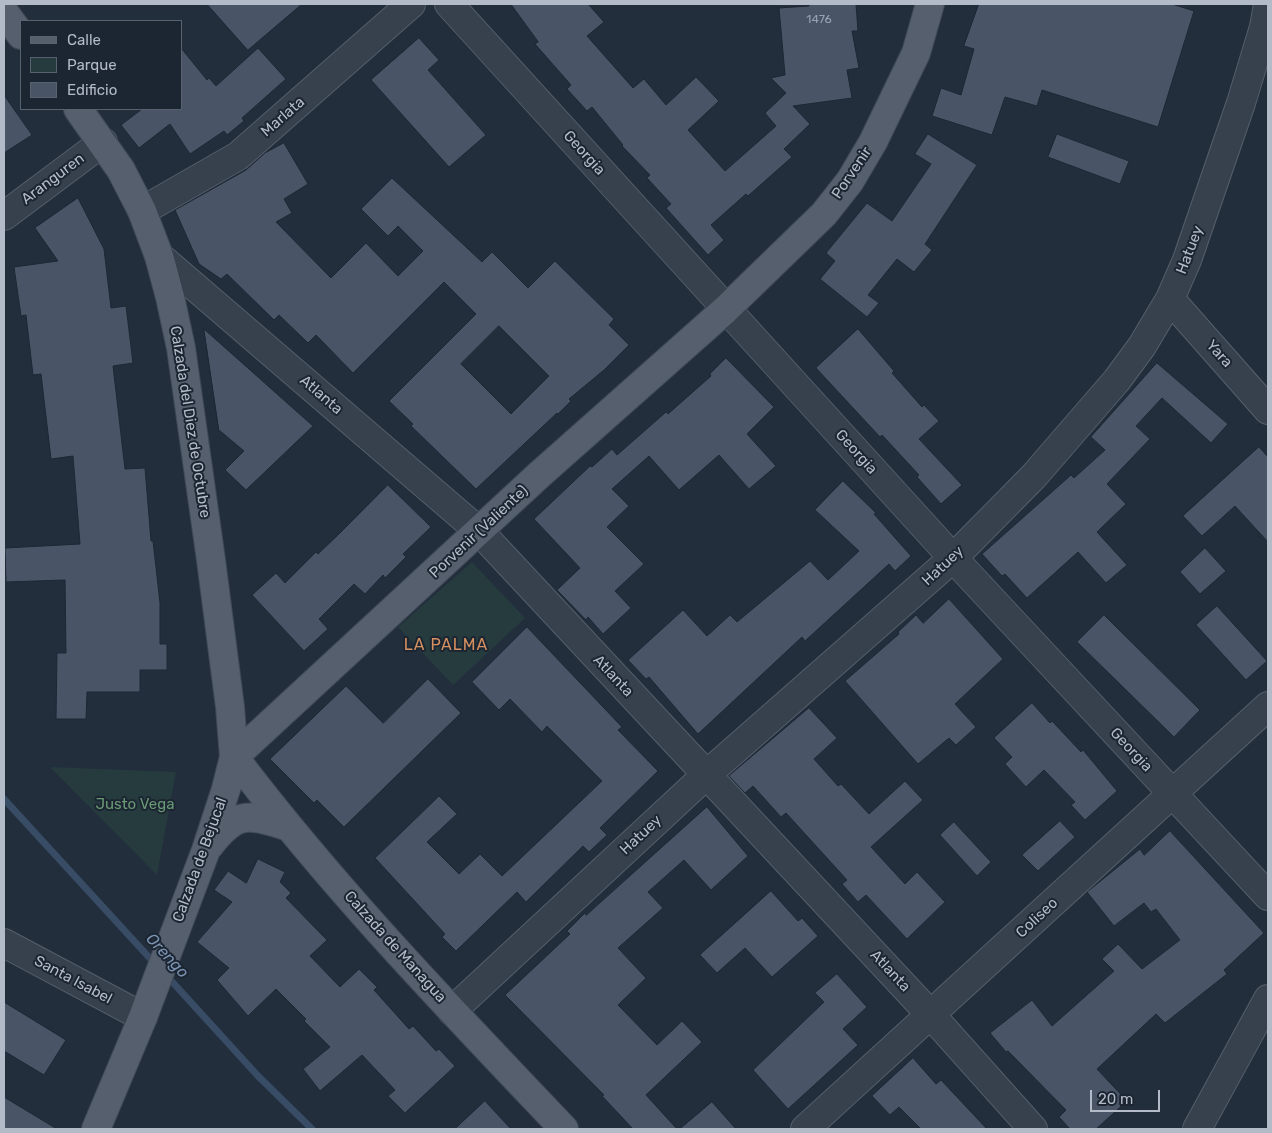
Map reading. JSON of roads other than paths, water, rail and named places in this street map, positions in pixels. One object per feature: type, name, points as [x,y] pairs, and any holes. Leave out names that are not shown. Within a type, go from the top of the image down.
[{"type":"main road","name":"Porvenir","points":[[725,310],[824,214],[850,181],[873,142],[916,52],[930,4]]},
{"type":"main road","points":[[4,12],[20,34]]},
{"type":"main road","name":"Calzada del Diez de Octubre","points":[[79,110],[103,142],[142,211],[159,256],[180,348],[221,632],[234,757]]},
{"type":"main road","name":"Porvenir (Valiente)","points":[[234,757],[296,697],[480,532],[539,475],[725,310]]},
{"type":"main road","name":"Calzada de Managua","points":[[234,757],[286,826],[452,1011],[564,1129]]},
{"type":"main road","name":"Calzada de Bejucal","points":[[96,1129],[206,850],[226,789],[234,757]]},
{"type":"main road","points":[[206,850],[224,827],[238,819],[259,817],[286,826]]},
{"type":"street","name":"Marlata","points":[[142,211],[238,156],[411,4]]},
{"type":"street","name":"Georgia","points":[[449,4],[725,310],[1268,896]]},
{"type":"street","name":"Hatuey","points":[[452,1011],[705,776],[953,558],[1034,476],[1117,380],[1142,346],[1170,299],[1213,189],[1264,26],[1268,5]]},
{"type":"street","name":"Aranguren","points":[[4,216],[103,142]]},
{"type":"street","name":"Atlanta","points":[[159,256],[480,532],[705,776],[931,1015],[1033,1129]]},
{"type":"street","name":"Yara","points":[[1170,299],[1268,410]]},
{"type":"street","name":"Coliseo","points":[[805,1129],[1268,706]]},
{"type":"street","name":"Santa Isabel","points":[[4,943],[146,1006]]},
{"type":"street","points":[[1197,1129],[1268,999]]},
{"type":"waterway","name":"Orengo","points":[[4,799],[157,966]]},
{"type":"waterway","name":"Orengo","points":[[166,975],[258,1076],[312,1129]]},
{"type":"district","name":"LA PALMA","points":[[446,645]]},
{"type":"park label","name":"Justo Vega","points":[[135,805]]}]
